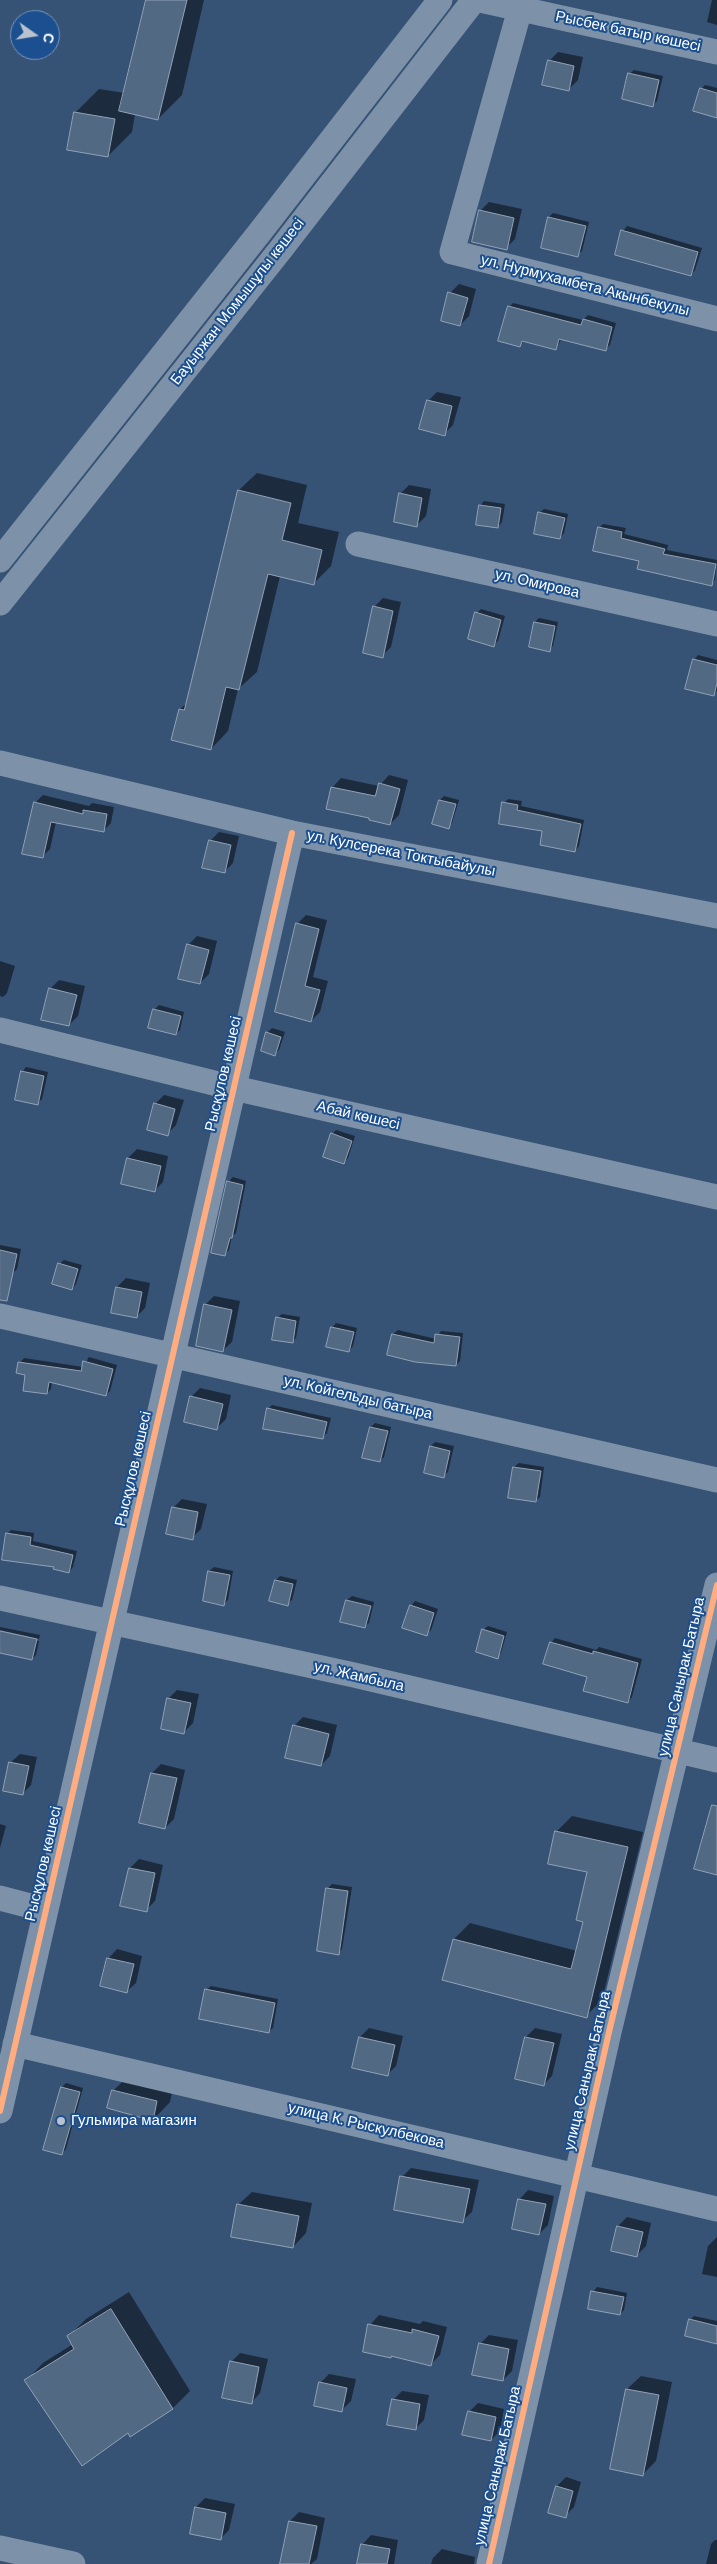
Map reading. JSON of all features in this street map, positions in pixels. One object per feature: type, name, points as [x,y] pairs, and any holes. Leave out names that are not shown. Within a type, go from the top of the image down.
[{"type":"street","name":"Бауыржан Момышұлы көшесі","points":[[0,560],[260,232],[440,0]]},
{"type":"street","name":"Бауыржан Момышұлы көшесі","points":[[0,603],[287,241],[474,0]]},
{"type":"street","name":"Рысбек батыр көшесі","points":[[480,0],[717,52]]},
{"type":"street","name":"ул. Нурмухамбета Акынбекулы","points":[[520,9],[452,252],[717,319]]},
{"type":"street","name":"ул. Омирова","points":[[358,544],[717,624]]},
{"type":"street","name":"ул. Кулсерека Токтыбайулы","points":[[0,763],[292,833],[717,916]]},
{"type":"street","name":"Рысқұлов көшесі","points":[[0,2111],[292,833]]},
{"type":"street","name":"Абай көшесі","points":[[0,1030],[234,1088],[717,1197]]},
{"type":"street","name":"ул. Койгельды батыра","points":[[0,1316],[717,1480]]},
{"type":"street","name":"улица Санырак Батыра","points":[[489,2564],[577,2176],[717,1585]]},
{"type":"street","name":"ул. Жамбыла","points":[[0,1598],[717,1760]]},
{"type":"street","points":[[0,1898],[46,1910]]},
{"type":"street","name":"улица К. Рыскулбекова","points":[[15,2044],[717,2208]]},
{"type":"street","points":[[0,2548],[73,2564]]},
{"type":"building","points":[[146,0],[187,0],[158,120],[119,111]]},
{"type":"building","points":[[548,60],[574,66],[569,91],[542,85]]},
{"type":"building","points":[[628,73],[659,80],[653,107],[622,99]]},
{"type":"building","points":[[700,88],[717,93],[717,118],[693,111]]},
{"type":"building","points":[[74,112],[115,119],[108,157],[67,150]]},
{"type":"building","points":[[479,210],[514,218],[507,250],[472,242]]},
{"type":"building","points":[[548,217],[586,226],[578,257],[541,248]]},
{"type":"building","points":[[621,230],[698,252],[691,276],[615,255]]},
{"type":"building","points":[[448,292],[468,298],[460,326],[441,321]]},
{"type":"building","points":[[508,306],[581,325],[583,319],[612,327],[606,351],[559,339],[556,350],[522,341],[520,347],[498,341]]},
{"type":"building","points":[[427,400],[452,406],[445,436],[419,429]]},
{"type":"building","points":[[238,490],[291,503],[282,540],[322,550],[314,585],[268,574],[239,690],[226,687],[211,750],[171,740],[179,709],[184,710]]},
{"type":"building","points":[[399,493],[422,498],[417,527],[394,522]]},
{"type":"building","points":[[479,505],[501,508],[498,528],[476,525]]},
{"type":"building","points":[[538,512],[565,518],[560,539],[534,534]]},
{"type":"building","points":[[598,527],[622,532],[621,538],[665,549],[663,554],[716,564],[712,586],[637,569],[639,561],[593,551]]},
{"type":"building","points":[[373,606],[393,611],[383,658],[363,653]]},
{"type":"building","points":[[475,612],[501,620],[494,647],[468,639]]},
{"type":"building","points":[[534,622],[555,626],[550,652],[529,647]]},
{"type":"building","points":[[693,659],[717,665],[717,683],[714,696],[685,689]]},
{"type":"building","points":[[379,783],[400,789],[390,825],[369,820],[369,818],[326,809],[331,787],[375,796]]},
{"type":"building","points":[[439,800],[456,804],[449,829],[432,824]]},
{"type":"building","points":[[34,802],[83,814],[83,810],[107,814],[104,832],[51,822],[43,858],[22,854]]},
{"type":"building","points":[[502,802],[518,805],[517,810],[581,824],[575,852],[540,845],[542,831],[499,824]]},
{"type":"building","points":[[209,840],[231,845],[225,873],[202,868]]},
{"type":"building","points":[[296,923],[319,929],[305,986],[320,990],[311,1022],[275,1012]]},
{"type":"building","points":[[187,944],[209,950],[200,984],[178,979]]},
{"type":"building","points":[[49,988],[77,995],[69,1026],[41,1020]]},
{"type":"building","points":[[153,1009],[181,1016],[176,1035],[148,1028]]},
{"type":"building","points":[[266,1032],[281,1037],[275,1056],[261,1051]]},
{"type":"building","points":[[21,1071],[44,1076],[38,1105],[15,1100]]},
{"type":"building","points":[[154,1103],[175,1109],[168,1136],[147,1130]]},
{"type":"building","points":[[331,1133],[352,1141],[344,1164],[323,1157]]},
{"type":"building","points":[[127,1158],[161,1166],[155,1192],[121,1184]]},
{"type":"building","points":[[227,1181],[243,1185],[232,1238],[230,1238],[225,1256],[211,1253]]},
{"type":"building","points":[[0,1250],[17,1254],[7,1301],[0,1300]]},
{"type":"building","points":[[58,1263],[78,1269],[72,1290],[52,1284]]},
{"type":"building","points":[[116,1287],[142,1292],[137,1318],[111,1313]]},
{"type":"building","points":[[204,1304],[232,1310],[223,1352],[196,1346]]},
{"type":"building","points":[[276,1317],[296,1321],[293,1343],[272,1340]]},
{"type":"building","points":[[331,1327],[354,1332],[349,1352],[326,1347]]},
{"type":"building","points":[[392,1334],[434,1343],[435,1334],[460,1337],[456,1366],[415,1362],[387,1355]]},
{"type":"building","points":[[83,1361],[113,1369],[106,1396],[49,1382],[47,1394],[23,1391],[25,1375],[16,1373],[18,1362],[81,1371]]},
{"type":"building","points":[[190,1396],[223,1404],[217,1430],[184,1422]]},
{"type":"building","points":[[267,1408],[327,1422],[323,1439],[263,1429]]},
{"type":"building","points":[[370,1427],[388,1431],[380,1462],[362,1458]]},
{"type":"building","points":[[430,1446],[450,1451],[444,1478],[424,1473]]},
{"type":"building","points":[[513,1467],[541,1471],[536,1502],[508,1498]]},
{"type":"building","points":[[172,1507],[198,1512],[193,1540],[166,1534]]},
{"type":"building","points":[[6,1533],[31,1537],[30,1545],[73,1555],[69,1573],[53,1569],[54,1567],[2,1560]]},
{"type":"building","points":[[208,1571],[230,1575],[224,1606],[203,1601]]},
{"type":"building","points":[[275,1580],[293,1584],[288,1606],[269,1601]]},
{"type":"building","points":[[346,1600],[371,1606],[365,1628],[340,1622]]},
{"type":"building","points":[[410,1605],[434,1613],[427,1636],[402,1628]]},
{"type":"building","points":[[482,1629],[504,1636],[498,1659],[476,1652]]},
{"type":"building","points":[[0,1631],[37,1639],[32,1660],[0,1653]]},
{"type":"building","points":[[550,1642],[593,1654],[593,1651],[638,1663],[628,1703],[583,1691],[587,1677],[543,1664]]},
{"type":"building","points":[[167,1698],[191,1703],[184,1734],[161,1729]]},
{"type":"building","points":[[293,1725],[329,1734],[321,1766],[285,1758]]},
{"type":"building","points":[[9,1762],[29,1766],[23,1795],[3,1791]]},
{"type":"building","points":[[151,1773],[177,1778],[165,1829],[139,1823]]},
{"type":"building","points":[[712,1805],[717,1806],[717,1875],[694,1869]]},
{"type":"building","points":[[555,1831],[628,1847],[587,2018],[442,1980],[453,1939],[571,1969],[583,1922],[576,1920],[587,1872],[548,1864]]},
{"type":"building","points":[[129,1868],[155,1873],[147,1912],[120,1906]]},
{"type":"building","points":[[326,1888],[348,1891],[339,1955],[317,1951]]},
{"type":"building","points":[[107,1958],[134,1964],[127,1993],[100,1986]]},
{"type":"building","points":[[205,1989],[275,2003],[269,2033],[199,2019]]},
{"type":"building","points":[[359,2037],[395,2045],[388,2076],[352,2068]]},
{"type":"building","points":[[525,2037],[554,2043],[544,2086],[515,2079]]},
{"type":"building","name":"Гульмира магазин","points":[[61,2087],[80,2092],[62,2155],[43,2150]]},
{"type":"building","points":[[112,2090],[157,2101],[153,2121],[107,2108]]},
{"type":"building","points":[[400,2176],[470,2189],[463,2223],[394,2210]]},
{"type":"building","points":[[518,2199],[546,2204],[539,2235],[512,2229]]},
{"type":"building","points":[[237,2204],[299,2216],[293,2248],[231,2237]]},
{"type":"building","points":[[617,2226],[643,2232],[637,2257],[611,2251]]},
{"type":"building","points":[[591,2291],[624,2297],[620,2315],[588,2309]]},
{"type":"building","points":[[111,2309],[173,2409],[130,2437],[128,2433],[82,2466],[24,2380],[74,2349],[67,2336]]},
{"type":"building","points":[[689,2319],[717,2326],[717,2344],[685,2336]]},
{"type":"building","points":[[368,2324],[412,2333],[412,2329],[439,2336],[431,2366],[391,2356],[391,2358],[363,2352]]},
{"type":"building","points":[[479,2343],[509,2349],[503,2381],[472,2375]]},
{"type":"building","points":[[230,2361],[259,2367],[252,2404],[222,2398]]},
{"type":"building","points":[[319,2382],[347,2388],[342,2412],[314,2406]]},
{"type":"building","points":[[626,2389],[659,2395],[643,2476],[610,2469]]},
{"type":"building","points":[[392,2399],[420,2404],[416,2430],[387,2425]]},
{"type":"building","points":[[468,2411],[496,2417],[491,2441],[462,2435]]},
{"type":"building","points":[[556,2486],[573,2491],[566,2518],[548,2513]]},
{"type":"building","points":[[195,2507],[226,2513],[221,2540],[190,2534]]},
{"type":"building","points":[[289,2521],[317,2526],[309,2564],[280,2564]]},
{"type":"building","points":[[361,2544],[390,2549],[387,2564],[357,2564]]},
{"type":"cycle path","points":[[0,2111],[292,833]]},
{"type":"cycle path","points":[[489,2564],[609,2032],[717,1585]]},
{"type":"place","name":"Гульмира магазин","points":[[61,2121]]}]
